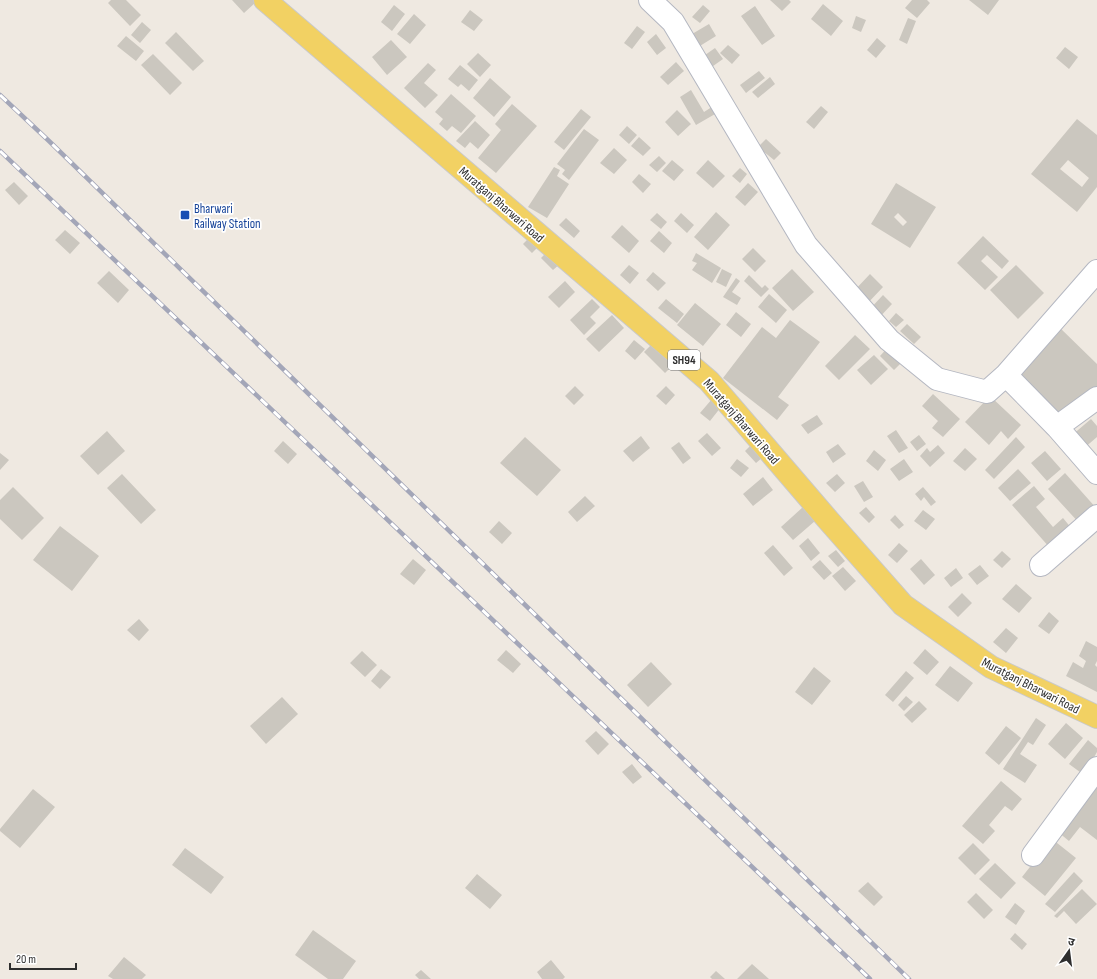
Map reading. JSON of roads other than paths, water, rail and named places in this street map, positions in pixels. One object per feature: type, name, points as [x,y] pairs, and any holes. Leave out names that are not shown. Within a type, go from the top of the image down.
[{"type":"main road","name":"Muratganj Bharwari Road","points":[[265,0],[709,381],[829,521],[904,605],[991,667],[1097,717]]},
{"type":"street","points":[[650,0],[673,22],[806,245],[889,340],[937,379],[987,392],[1006,375],[1097,271]]},
{"type":"street","points":[[1006,375],[1057,427],[1097,473]]},
{"type":"street","points":[[1057,427],[1097,398]]},
{"type":"street","points":[[1041,565],[1097,516]]},
{"type":"street","points":[[1033,855],[1097,768]]},
{"type":"railway","points":[[0,95],[909,979]]},
{"type":"railway","points":[[0,151],[870,979]]},
{"type":"place","name":"Bharwari Railway Station","points":[[185,215]]}]
